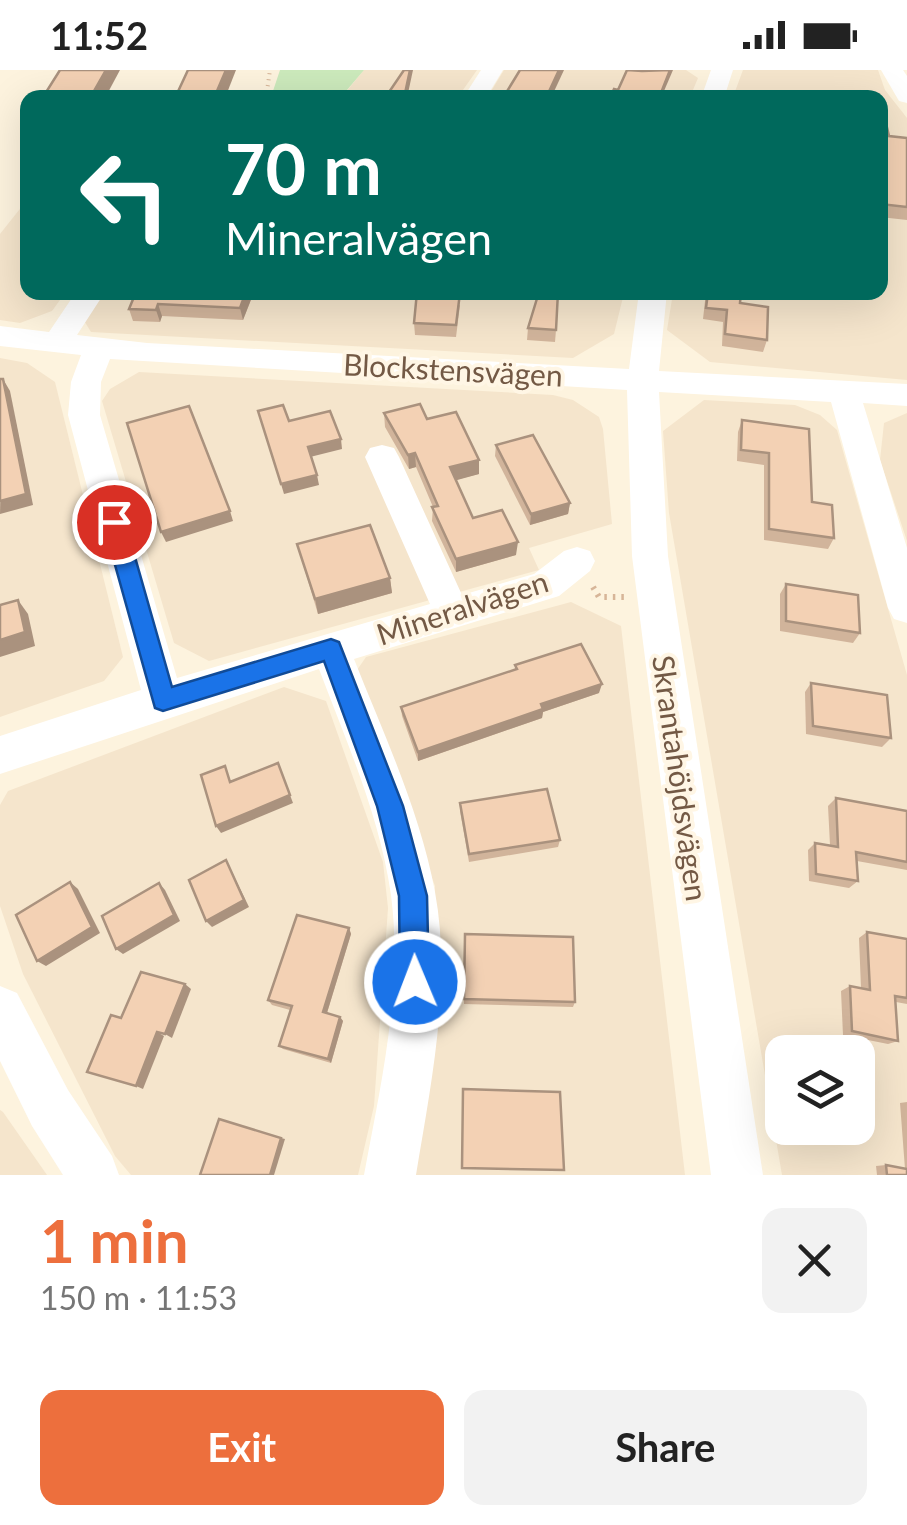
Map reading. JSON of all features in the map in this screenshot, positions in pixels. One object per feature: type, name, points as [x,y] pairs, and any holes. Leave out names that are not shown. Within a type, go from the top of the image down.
[{"type":"street","points":[[892,70],[907,96]]},
{"type":"street","points":[[57,343],[86,300]]},
{"type":"street","name":"Skrantahöjdsvägen","points":[[652,300],[643,453],[650,556],[737,1175]]},
{"type":"street","name":"Blockstensvägen","points":[[0,336],[98,349],[907,396]]},
{"type":"street","points":[[98,349],[86,382],[84,415],[163,700]]},
{"type":"street","points":[[843,390],[907,608]]},
{"type":"street","points":[[382,457],[452,613]]},
{"type":"street","name":"Mineralvägen","points":[[0,755],[163,700],[546,585],[577,560]]},
{"type":"street","points":[[331,649],[390,806],[413,896],[415,982],[405,1094],[390,1175]]},
{"type":"street","points":[[0,1010],[50,1108],[92,1175]]},
{"type":"shaded area","points":[[364,70],[477,70],[463,90],[348,90]]},
{"type":"shaded area","points":[[504,70],[686,70],[698,78],[693,90],[492,90]]},
{"type":"shaded area","points":[[743,70],[878,70],[885,90],[736,90]]},
{"type":"shaded area","points":[[888,94],[907,118],[907,380],[710,362],[667,330],[672,300],[888,300]]},
{"type":"shaded area","points":[[20,209],[20,300],[60,300],[52,311],[20,323],[0,320],[0,234]]},
{"type":"shaded area","points":[[95,300],[622,300],[614,334],[573,358],[91,332],[83,319]]},
{"type":"shaded area","points":[[0,358],[27,363],[55,382],[123,657],[104,681],[0,717]]},
{"type":"shaded area","points":[[139,372],[553,395],[573,400],[599,417],[603,429],[612,524],[529,548],[539,570],[209,661],[174,643],[102,401],[110,389]]},
{"type":"shaded area","points":[[704,400],[795,405],[820,415],[837,430],[907,675],[907,1175],[782,1175],[777,1145],[875,1145],[875,1035],[765,1035],[765,1075],[669,513],[663,431]]},
{"type":"shaded area","points":[[907,413],[907,541],[880,460],[884,423]]},
{"type":"shaded area","points":[[571,602],[621,626],[685,1175],[414,1175],[429,1092],[435,886],[355,673],[366,657]]},
{"type":"shaded area","points":[[284,687],[326,701],[383,862],[388,908],[374,1106],[358,1175],[131,1175],[115,1156],[23,974],[0,906],[0,805],[8,791]]},
{"type":"shaded area","points":[[0,1110],[3,1112],[47,1175],[0,1175]]},
{"type":"green space","points":[[280,70],[364,70],[347,90],[273,90]]},
{"type":"building","points":[[60,70],[106,70],[95,90],[47,90]]},
{"type":"building","points":[[188,70],[226,70],[217,90],[179,90]]},
{"type":"building","points":[[404,70],[410,70],[406,90],[390,90]]},
{"type":"building","points":[[520,70],[559,70],[550,90],[508,90]]},
{"type":"building","points":[[627,70],[670,70],[662,90],[618,90]]},
{"type":"building","points":[[888,132],[889,136],[907,138],[907,207],[888,205]]},
{"type":"building","points":[[133,300],[243,300],[240,308],[158,304],[156,310],[129,309]]},
{"type":"building","points":[[416,300],[459,300],[456,325],[414,323]]},
{"type":"building","points":[[537,300],[558,300],[556,330],[528,328]]},
{"type":"building","points":[[707,300],[740,300],[768,307],[767,340],[725,334],[727,310],[706,308]]},
{"type":"building","points":[[0,379],[26,494],[0,501]]},
{"type":"building","points":[[420,404],[427,419],[456,412],[479,460],[450,467],[473,518],[502,510],[518,542],[456,559],[432,507],[438,506],[415,453],[408,455],[384,413]]},
{"type":"building","points":[[283,405],[289,421],[330,411],[341,439],[308,447],[317,475],[281,484],[258,411]]},
{"type":"building","points":[[189,406],[230,511],[161,532],[127,423]]},
{"type":"building","points":[[742,420],[809,429],[812,502],[832,505],[834,538],[769,529],[769,453],[741,450]]},
{"type":"building","points":[[533,435],[570,503],[531,514],[496,445]]},
{"type":"building","points":[[370,525],[390,578],[315,599],[297,544]]},
{"type":"building","points":[[786,584],[858,595],[860,633],[786,621]]},
{"type":"building","points":[[18,600],[25,632],[0,640],[0,605]]},
{"type":"building","points":[[581,644],[602,684],[418,752],[401,707]]},
{"type":"building","points":[[811,683],[887,695],[891,738],[813,726]]},
{"type":"building","points":[[278,763],[290,795],[216,826],[201,775],[225,766],[230,782]]},
{"type":"building","points":[[547,789],[560,840],[469,854],[460,803]]},
{"type":"building","points":[[836,798],[907,811],[907,862],[856,852],[858,881],[816,874],[815,843],[838,847]]},
{"type":"building","points":[[226,860],[244,900],[206,921],[189,880]]},
{"type":"building","points":[[70,882],[92,927],[37,961],[16,915]]},
{"type":"building","points":[[159,883],[174,915],[116,949],[102,916]]},
{"type":"building","points":[[297,915],[349,928],[323,1012],[340,1017],[328,1059],[279,1046],[292,1006],[268,1000]]},
{"type":"building","points":[[867,932],[907,939],[907,998],[895,996],[898,1041],[852,1031],[850,986],[870,990]]},
{"type":"building","points":[[465,934],[573,937],[575,1002],[464,999]]},
{"type":"building","points":[[141,972],[185,984],[165,1034],[157,1032],[136,1086],[87,1072],[111,1015],[121,1018]]},
{"type":"building","points":[[463,1089],[560,1092],[564,1170],[462,1168]]},
{"type":"building","points":[[219,1119],[281,1138],[270,1175],[200,1175]]},
{"type":"building","points":[[886,1165],[907,1169],[907,1175],[887,1175]]},
{"type":"route","points":[[114,522],[163,700],[331,649],[390,806],[413,896],[415,982]]}]
